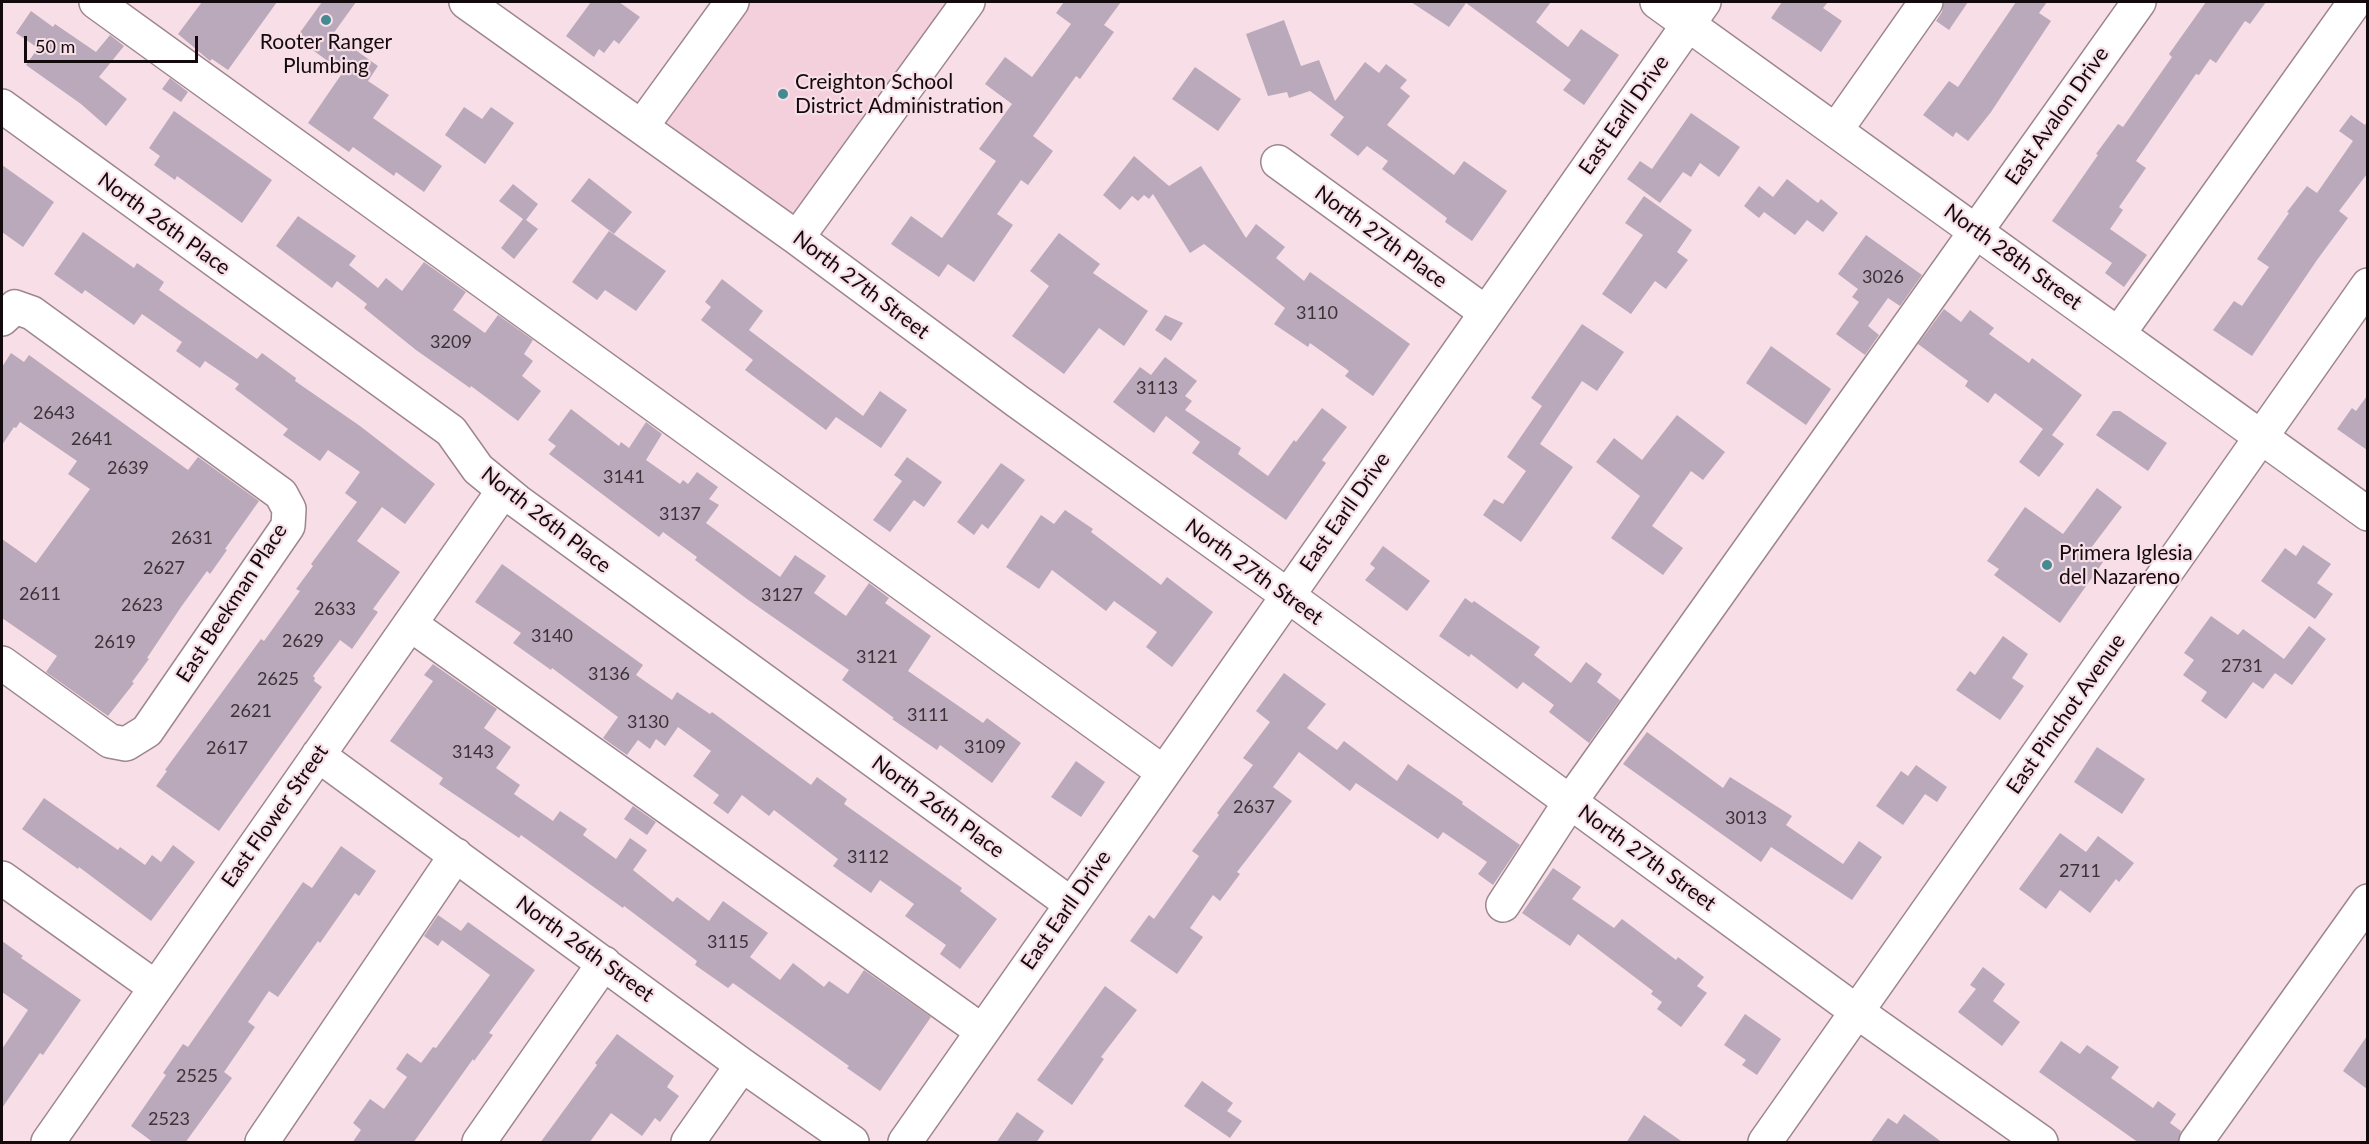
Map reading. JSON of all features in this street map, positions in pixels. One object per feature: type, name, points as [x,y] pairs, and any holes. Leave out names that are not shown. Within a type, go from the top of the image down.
[{"type":"street","points":[[96,2],[1163,772]]},
{"type":"street","name":"North 27th Street","points":[[466,2],[797,238],[1017,401],[2041,1143]]},
{"type":"street","points":[[642,126],[732,2]]},
{"type":"street","points":[[797,238],[968,2]]},
{"type":"street","name":"North 28th Street","points":[[1657,2],[1696,13],[1836,130],[2262,437],[2364,505]]},
{"type":"street","points":[[1836,130],[1926,2]]},
{"type":"street","name":"East Avalon Drive","points":[[1503,905],[1570,802],[2139,2]]},
{"type":"street","points":[[2119,333],[2355,2]]},
{"type":"street","name":"East Earll Drive","points":[[905,1143],[1696,13]]},
{"type":"street","name":"North 26th Place","points":[[2,106],[451,431],[478,469],[503,491],[1071,904]]},
{"type":"street","name":"North 27th Place","points":[[1278,162],[1485,312]]},
{"type":"street","name":"East Pinchot Avenue","points":[[1765,1143],[2367,285]]},
{"type":"street","name":"East Beekman Place","points":[[2,319],[15,308],[32,312],[280,494],[289,509],[288,526],[147,731],[126,744],[110,741],[2,663]]},
{"type":"street","name":"East Flower Street","points":[[48,1143],[503,491]]},
{"type":"street","points":[[410,624],[982,1031]]},
{"type":"street","name":"North 26th Street","points":[[318,755],[852,1143]]},
{"type":"street","points":[[262,1143],[456,855]]},
{"type":"street","points":[[2,878],[155,987]]},
{"type":"street","points":[[2196,1143],[2367,901]]},
{"type":"street","points":[[479,1143],[604,963]]},
{"type":"street","points":[[688,1143],[742,1065]]},
{"type":"shaded area","name":"Creighton School District Administration","points":[[732,2],[968,2],[797,238],[642,126]]},
{"type":"building","points":[[202,2],[277,2],[228,70],[212,59],[210,61],[178,34]]},
{"type":"building","points":[[322,2],[356,2],[333,34],[378,66],[368,81],[389,95],[373,118],[442,166],[424,192],[396,172],[394,176],[353,147],[349,152],[308,123],[343,72],[296,38]]},
{"type":"building","points":[[591,2],[619,2],[640,17],[619,44],[614,40],[604,53],[599,49],[594,57],[566,36]]},
{"type":"building","points":[[1064,2],[1121,2],[1104,25],[1114,32],[1080,79],[1076,76],[1033,136],[1053,151],[1028,185],[1021,180],[997,214],[1013,225],[974,282],[948,264],[939,277],[891,244],[911,216],[942,238],[996,161],[979,149],[1012,104],[985,84],[1005,57],[1032,77],[1071,24],[1056,13]]},
{"type":"building","points":[[1411,2],[1551,2],[1536,22],[1568,47],[1581,29],[1619,55],[1584,105],[1563,90],[1571,80],[1466,3],[1449,27]]},
{"type":"building","points":[[1782,2],[1828,2],[1823,8],[1842,21],[1821,52],[1771,18]]},
{"type":"building","points":[[1944,2],[1968,2],[1949,30],[1936,21],[1942,12]]},
{"type":"building","points":[[2016,2],[2047,2],[2039,13],[2051,21],[1991,112],[1968,141],[1956,132],[1953,137],[1923,115],[1949,81],[1958,87]]},
{"type":"building","points":[[2206,2],[2266,2],[2250,24],[2245,21],[2216,63],[2210,59],[2199,75],[2196,74],[2136,161],[2146,168],[2119,207],[2123,210],[2110,229],[2147,255],[2124,287],[2105,273],[2112,263],[2052,221],[2118,124],[2123,127],[2172,57],[2169,54]]},
{"type":"building","points":[[31,11],[53,27],[55,24],[96,52],[110,35],[124,46],[99,77],[127,99],[106,126],[81,104],[26,65],[38,48],[16,33]]},
{"type":"building","points":[[1284,20],[1301,66],[1319,60],[1335,101],[1365,62],[1379,73],[1386,64],[1407,80],[1400,88],[1410,96],[1387,125],[1454,175],[1464,161],[1507,191],[1472,241],[1445,222],[1447,218],[1382,169],[1388,161],[1367,146],[1358,156],[1330,135],[1344,117],[1310,91],[1289,98],[1287,92],[1268,96],[1246,34]]},
{"type":"building","points":[[1195,67],[1241,99],[1218,131],[1172,99]]},
{"type":"building","points":[[170,78],[188,92],[181,102],[162,89]]},
{"type":"building","points":[[464,107],[482,119],[491,107],[514,123],[485,164],[445,135]]},
{"type":"building","points":[[174,111],[272,180],[242,223],[177,176],[175,180],[154,165],[160,156],[149,148]]},
{"type":"building","points":[[1691,113],[1740,147],[1719,177],[1700,163],[1691,177],[1683,172],[1660,203],[1627,179],[1640,161],[1652,169]]},
{"type":"building","points":[[2351,115],[2365,125],[2367,121],[2367,174],[2339,211],[2348,218],[2252,356],[2213,330],[2234,301],[2242,306],[2269,267],[2257,259],[2289,213],[2287,212],[2307,186],[2317,193],[2353,141],[2339,131]]},
{"type":"building","points":[[1134,156],[1169,186],[1201,166],[1246,238],[1256,224],[1285,247],[1276,258],[1304,281],[1310,272],[1410,344],[1373,396],[1345,376],[1349,371],[1310,343],[1308,347],[1274,324],[1285,308],[1204,244],[1190,253],[1153,194],[1149,199],[1144,195],[1138,201],[1132,196],[1120,210],[1103,195]]},
{"type":"building","points":[[2,165],[54,202],[23,247],[2,232]]},
{"type":"building","points":[[589,178],[632,212],[614,234],[571,201]]},
{"type":"building","points":[[1787,179],[1818,203],[1821,199],[1838,213],[1823,232],[1807,220],[1795,235],[1764,212],[1759,218],[1744,206],[1759,186],[1773,197]]},
{"type":"building","points":[[513,184],[538,204],[526,220],[538,229],[514,259],[501,248],[523,219],[499,201]]},
{"type":"building","points":[[1644,196],[1692,230],[1677,252],[1688,260],[1666,289],[1655,281],[1631,314],[1602,294],[1643,235],[1625,223]]},
{"type":"building","points":[[298,216],[356,256],[349,265],[378,288],[386,278],[402,291],[424,262],[466,292],[453,310],[485,333],[498,315],[533,340],[524,354],[533,361],[522,376],[541,391],[518,421],[471,386],[470,388],[416,350],[364,308],[367,304],[337,281],[332,288],[276,246]]},
{"type":"building","points":[[609,231],[666,271],[636,311],[605,290],[597,300],[572,282]]},
{"type":"building","points":[[83,232],[134,268],[137,263],[164,282],[159,290],[257,359],[262,353],[296,378],[295,381],[360,426],[435,484],[405,524],[382,507],[357,541],[400,572],[373,609],[378,612],[352,649],[340,640],[313,676],[314,681],[322,687],[219,831],[156,786],[167,771],[165,770],[261,639],[264,641],[300,591],[296,589],[313,566],[311,564],[357,502],[345,493],[360,472],[328,450],[320,461],[283,435],[288,429],[235,389],[239,384],[205,361],[200,368],[176,351],[182,342],[142,314],[134,325],[85,290],[82,294],[54,274]]},
{"type":"building","points":[[1059,233],[1100,264],[1093,273],[1148,311],[1124,346],[1099,328],[1064,374],[1012,336],[1049,286],[1030,271]]},
{"type":"building","points":[[1866,235],[1922,275],[1900,306],[1888,298],[1868,326],[1879,335],[1865,355],[1836,334],[1859,302],[1852,297],[1858,289],[1838,274]]},
{"type":"building","points":[[722,279],[763,311],[749,330],[863,416],[880,391],[907,410],[881,448],[836,417],[826,430],[745,370],[753,360],[701,320],[711,307],[705,302]]},
{"type":"building","points":[[1944,309],[1961,322],[1970,310],[1994,328],[1989,334],[2029,363],[2032,358],[2082,395],[2052,435],[2064,444],[2039,477],[2019,462],[2043,429],[1995,393],[1988,403],[1965,386],[1968,381],[1918,344]]},
{"type":"building","points":[[1165,315],[1183,323],[1171,341],[1155,330]]},
{"type":"building","points":[[1582,324],[1624,352],[1597,391],[1582,381],[1540,444],[1573,467],[1521,542],[1483,515],[1494,499],[1503,504],[1526,471],[1507,457],[1542,406],[1531,398]]},
{"type":"building","points":[[1771,346],[1831,389],[1806,425],[1746,383]]},
{"type":"building","points":[[11,353],[24,362],[29,355],[188,470],[198,457],[259,501],[210,574],[207,571],[181,607],[132,682],[134,683],[108,716],[46,672],[57,656],[2,618],[2,539],[36,563],[90,489],[68,474],[77,461],[20,422],[2,445],[2,367]]},
{"type":"building","points":[[1165,357],[1197,381],[1185,396],[1192,401],[1185,410],[1241,448],[1238,454],[1268,476],[1294,440],[1296,442],[1322,408],[1347,427],[1322,460],[1326,463],[1286,520],[1192,453],[1200,442],[1166,416],[1154,433],[1113,402],[1140,367],[1151,375]]},
{"type":"building","points":[[2367,396],[2367,450],[2337,429],[2352,408],[2356,411]]},
{"type":"building","points":[[571,409],[619,446],[621,442],[629,448],[646,422],[662,434],[646,460],[680,484],[683,480],[688,484],[697,472],[718,487],[709,499],[719,505],[706,523],[780,577],[795,555],[826,576],[814,593],[846,616],[869,583],[889,598],[885,603],[931,636],[908,671],[983,723],[987,718],[1021,743],[992,783],[940,745],[937,750],[892,719],[894,718],[842,680],[849,670],[747,599],[695,560],[697,557],[663,532],[659,537],[549,454],[556,446],[548,440]]},
{"type":"building","points":[[2113,411],[2120,411],[2167,443],[2148,471],[2096,435]]},
{"type":"building","points":[[1677,415],[1725,452],[1703,480],[1691,471],[1652,526],[1683,548],[1663,575],[1611,538],[1640,496],[1596,462],[1614,438],[1642,460]]},
{"type":"building","points":[[907,457],[942,482],[924,507],[914,500],[890,532],[873,520],[902,481],[894,475]]},
{"type":"building","points":[[1001,463],[1025,480],[988,529],[982,524],[974,535],[957,522]]},
{"type":"building","name":"Primera Iglesia del Nazareno","points":[[2097,488],[2122,507],[2088,552],[2103,562],[2060,623],[1994,575],[1999,569],[1987,561],[2025,507],[2063,534]]},
{"type":"building","points":[[1065,510],[1093,529],[1091,532],[1161,585],[1167,577],[1213,612],[1172,667],[1146,647],[1157,632],[1114,601],[1106,611],[1052,570],[1039,589],[1006,567],[1041,515],[1054,524]]},
{"type":"building","points":[[2303,545],[2331,564],[2317,583],[2333,594],[2315,619],[2261,581],[2285,548],[2296,556]]},
{"type":"building","points":[[1383,546],[1430,581],[1407,611],[1365,580],[1375,568],[1370,564]]},
{"type":"building","points":[[502,564],[643,665],[636,675],[672,700],[677,692],[710,714],[712,712],[811,785],[817,777],[847,799],[844,804],[962,888],[960,891],[997,919],[960,969],[940,954],[946,945],[905,916],[914,904],[880,880],[871,893],[833,866],[838,859],[774,810],[769,816],[742,795],[728,814],[713,803],[719,795],[693,776],[711,751],[678,727],[665,746],[656,739],[650,749],[638,740],[627,755],[603,738],[618,717],[552,668],[551,670],[513,643],[521,633],[475,602]]},
{"type":"building","points":[[1465,598],[1472,603],[1474,601],[1540,647],[1534,655],[1571,683],[1586,662],[1602,674],[1597,682],[1620,700],[1589,743],[1549,712],[1554,705],[1523,682],[1517,689],[1471,654],[1469,657],[1439,636]]},
{"type":"building","points":[[2211,616],[2238,635],[2243,629],[2284,659],[2309,626],[2326,639],[2292,685],[2275,673],[2263,689],[2253,682],[2226,719],[2201,701],[2207,692],[2183,675],[2194,660],[2184,653]]},
{"type":"building","points":[[2003,636],[2028,654],[2012,678],[2024,686],[2000,720],[1956,690],[1970,671],[1975,675]]},
{"type":"building","points":[[433,664],[497,709],[484,728],[511,747],[496,768],[520,785],[514,794],[553,821],[560,811],[587,829],[583,835],[616,859],[630,838],[647,850],[633,870],[673,902],[677,897],[709,921],[723,901],[768,933],[750,957],[780,980],[793,963],[824,987],[829,981],[848,994],[864,970],[931,1017],[880,1091],[733,983],[728,988],[695,965],[697,961],[624,906],[623,908],[521,835],[519,838],[439,784],[443,778],[390,741],[433,681],[424,675]]},
{"type":"building","points":[[1284,673],[1326,704],[1307,728],[1337,750],[1344,741],[1397,781],[1408,764],[1520,845],[1493,885],[1478,874],[1487,862],[1443,832],[1438,839],[1356,783],[1350,791],[1299,752],[1273,787],[1292,801],[1237,872],[1240,874],[1220,901],[1213,895],[1190,928],[1203,937],[1177,974],[1130,941],[1149,915],[1154,919],[1199,856],[1192,851],[1253,765],[1243,758],[1270,722],[1256,711]]},
{"type":"building","points":[[1647,732],[1723,788],[1730,777],[1792,816],[1786,825],[1843,864],[1859,841],[1882,857],[1852,900],[1771,847],[1761,862],[1623,764]]},
{"type":"building","points":[[2097,747],[2145,779],[2122,814],[2074,782]]},
{"type":"building","points":[[1076,761],[1105,782],[1081,817],[1051,797]]},
{"type":"building","points":[[1916,765],[1947,787],[1937,802],[1925,794],[1903,825],[1876,806],[1901,771],[1908,776]]},
{"type":"building","points":[[44,798],[118,850],[120,847],[145,865],[152,855],[161,862],[173,845],[195,862],[151,921],[79,867],[78,869],[22,829]]},
{"type":"building","points":[[633,806],[656,822],[647,835],[624,819]]},
{"type":"building","points":[[2060,833],[2086,852],[2098,836],[2134,863],[2119,882],[2116,879],[2090,913],[2060,890],[2046,909],[2019,889]]},
{"type":"building","points":[[341,846],[376,871],[359,896],[355,893],[278,997],[269,991],[248,1022],[255,1027],[224,1072],[232,1078],[185,1143],[154,1143],[131,1126],[166,1075],[163,1073],[183,1044],[188,1047],[303,882],[312,888]]},
{"type":"building","points":[[1553,868],[1581,887],[1572,899],[1614,928],[1622,919],[1676,960],[1678,957],[1704,977],[1697,986],[1707,993],[1681,1027],[1657,1009],[1662,1002],[1651,994],[1653,991],[1578,934],[1570,946],[1522,913]]},
{"type":"building","points":[[438,915],[461,931],[468,922],[535,970],[489,1033],[493,1035],[413,1143],[352,1143],[361,1130],[353,1123],[370,1099],[384,1109],[407,1077],[396,1069],[407,1053],[421,1063],[433,1047],[436,1048],[490,975],[442,940],[438,946],[424,936]]},
{"type":"building","points":[[2,941],[23,956],[21,958],[81,1000],[43,1055],[40,1053],[2,1108],[2,1049],[28,1010],[2,992]]},
{"type":"building","points":[[1983,967],[2005,984],[1993,1001],[2020,1022],[2002,1046],[1958,1012],[1976,989],[1970,985]]},
{"type":"building","points":[[1105,986],[1137,1010],[1101,1057],[1104,1059],[1072,1105],[1037,1080]]},
{"type":"building","points":[[1745,1014],[1781,1039],[1757,1075],[1742,1065],[1746,1060],[1724,1045]]},
{"type":"building","points":[[617,1034],[674,1076],[667,1087],[679,1096],[660,1122],[655,1118],[642,1136],[611,1113],[589,1143],[540,1143],[597,1065],[595,1063]]},
{"type":"building","points":[[2367,1036],[2367,1089],[2343,1071]]},
{"type":"building","points":[[2061,1041],[2080,1054],[2087,1045],[2119,1067],[2111,1078],[2153,1108],[2158,1101],[2176,1114],[2170,1123],[2181,1131],[2178,1143],[2139,1143],[2039,1072]]},
{"type":"building","points":[[1202,1081],[1233,1103],[1227,1111],[1242,1121],[1230,1138],[1184,1106]]},
{"type":"building","points":[[1017,1112],[1044,1131],[1036,1143],[996,1143]]},
{"type":"building","points":[[1904,1114],[1943,1143],[1870,1143],[1888,1118],[1897,1124]]},
{"type":"building","points":[[1644,1115],[1684,1143],[1626,1143]]},
{"type":"place","name":"Rooter Ranger Plumbing","points":[[326,20]]},
{"type":"place","name":"Creighton School District Administration","points":[[783,94]]},
{"type":"place","name":"Primera Iglesia del Nazareno","points":[[2047,565]]}]
